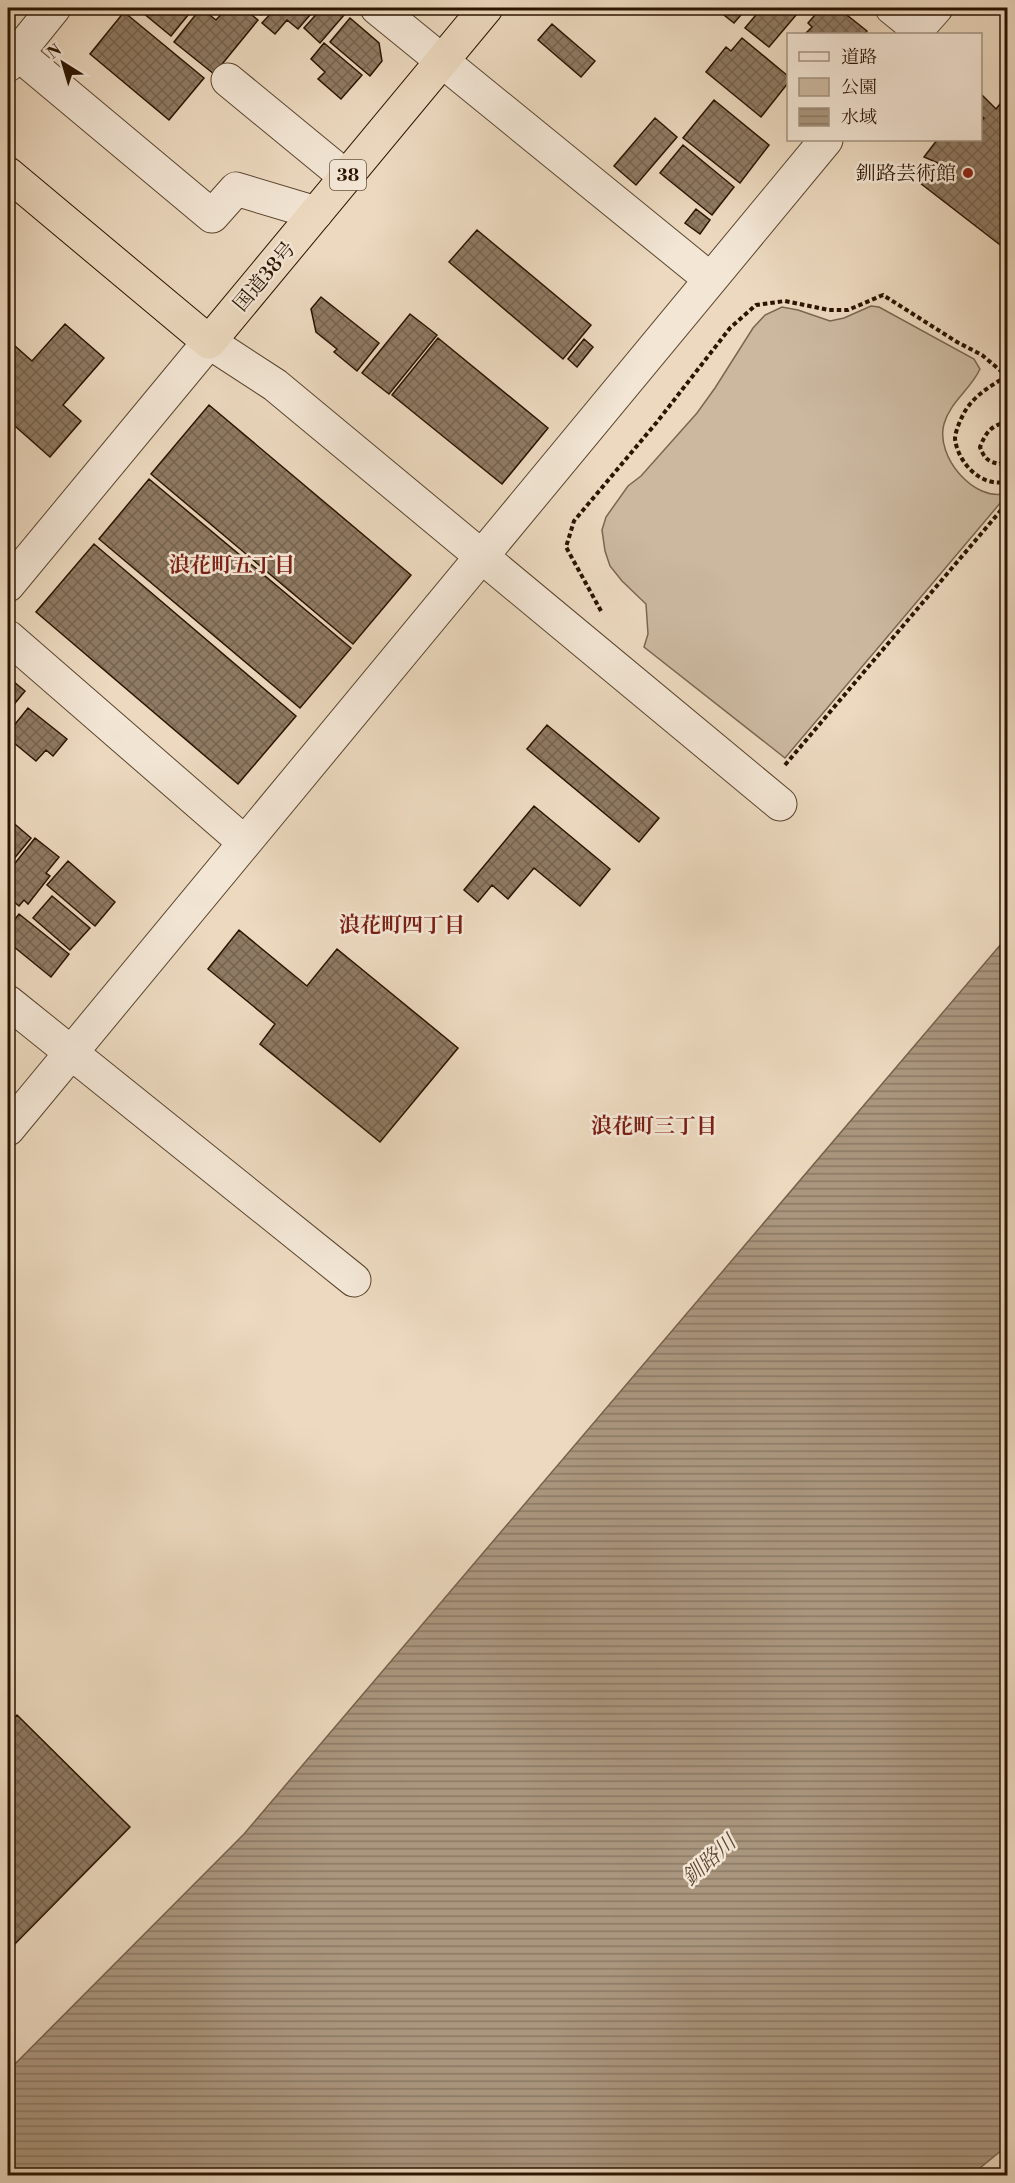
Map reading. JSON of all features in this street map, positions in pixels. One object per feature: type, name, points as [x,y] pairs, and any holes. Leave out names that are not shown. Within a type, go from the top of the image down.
[{"type":"highway","name":"国道38号","points":[[208,342],[486,8]]},
{"type":"highway","points":[[8,174],[208,342]]},
{"type":"street","points":[[54,8],[12,59],[212,216],[236,189],[316,213]]},
{"type":"street","points":[[377,8],[710,279]]},
{"type":"street","points":[[892,8],[922,24]]},
{"type":"street","points":[[228,80],[346,177]]},
{"type":"street","points":[[8,1129],[825,141]]},
{"type":"street","points":[[8,585],[208,342],[275,385],[771,797]]},
{"type":"street","points":[[8,637],[244,842]]},
{"type":"street","points":[[8,1002],[354,1280]]},
{"type":"path","points":[[595,651],[605,619],[566,547],[574,521],[657,422],[730,328],[756,305],[785,301],[829,310],[848,310],[883,295],[957,342],[982,355],[1007,376],[976,396],[962,415],[955,437],[958,453],[968,467],[982,480],[1001,483],[1008,481]]},
{"type":"path","points":[[1006,447],[1008,456],[1000,464],[990,463],[983,456],[980,447],[985,434],[995,424],[1008,422]]},
{"type":"path","points":[[771,797],[1008,502]]},
{"type":"green space","points":[[871,306],[879,307],[974,359],[980,369],[951,409],[944,424],[945,450],[951,463],[970,484],[982,491],[994,494],[1007,493],[1007,495],[785,758],[644,647],[648,634],[646,604],[610,566],[602,530],[606,517],[628,486],[641,476],[697,413],[753,328],[765,315],[782,307],[830,321],[844,318]]},
{"type":"water","name":"釧路川","points":[[1007,937],[1007,2146],[980,2168],[975,2176],[8,2175],[8,2071],[244,1834]]},
{"type":"building","points":[[137,8],[179,8],[188,15],[171,36]]},
{"type":"building","points":[[201,8],[216,20],[227,8],[243,8],[258,20],[214,74],[174,42]]},
{"type":"building","points":[[253,8],[267,8],[261,15]]},
{"type":"building","points":[[276,8],[316,8],[298,29],[287,20],[275,34],[262,23]]},
{"type":"building","points":[[322,8],[336,8],[344,15],[320,43],[304,28]]},
{"type":"building","points":[[715,8],[747,8],[734,23]]},
{"type":"building","points":[[759,8],[802,8],[769,47],[745,28],[761,9]]},
{"type":"building","points":[[821,8],[838,8],[867,31],[865,33],[806,33],[812,27],[808,23]]},
{"type":"building","points":[[124,12],[204,78],[169,120],[90,54]]},
{"type":"building","points":[[350,18],[379,43],[382,61],[370,76],[330,42]]},
{"type":"building","points":[[552,24],[595,61],[581,77],[538,40]]},
{"type":"building","points":[[742,38],[787,75],[787,84],[761,117],[706,72],[726,47],[731,51]]},
{"type":"building","points":[[324,43],[362,75],[341,99],[318,79],[325,72],[311,59]]},
{"type":"building","name":"釧路芸術館","points":[[982,95],[996,109],[1000,104],[1008,109],[1008,251],[920,183],[938,163],[924,157],[936,141],[982,141],[982,120],[984,118],[982,116]]},
{"type":"building","points":[[714,100],[769,145],[740,183],[683,138]]},
{"type":"building","points":[[655,118],[677,137],[636,185],[614,166]]},
{"type":"building","points":[[683,145],[734,187],[712,215],[660,173]]},
{"type":"building","points":[[696,209],[710,220],[700,234],[685,223]]},
{"type":"building","points":[[477,230],[591,325],[563,359],[449,262]]},
{"type":"building","points":[[321,297],[379,343],[357,371],[334,352],[337,349],[316,332],[311,309]]},
{"type":"building","points":[[410,314],[437,335],[389,394],[362,373]]},
{"type":"building","points":[[65,324],[104,358],[63,405],[81,421],[50,457],[8,420],[8,340],[32,361]]},
{"type":"building","points":[[438,338],[548,428],[502,484],[392,395]]},
{"type":"building","points":[[584,339],[593,347],[577,367],[568,359]]},
{"type":"building","points":[[209,405],[411,575],[353,644],[151,474]]},
{"type":"building","points":[[149,479],[351,648],[300,708],[99,539]]},
{"type":"building","points":[[94,544],[296,716],[238,784],[36,612]]},
{"type":"building","points":[[8,677],[25,691],[11,708],[8,706]]},
{"type":"building","points":[[28,708],[67,739],[53,756],[46,750],[36,761],[8,738],[8,733]]},
{"type":"building","points":[[547,725],[659,818],[639,842],[527,749]]},
{"type":"building","points":[[534,806],[610,869],[580,906],[534,868],[508,899],[492,885],[478,902],[464,890]]},
{"type":"building","points":[[10,820],[31,838],[8,866],[8,823]]},
{"type":"building","points":[[35,838],[59,857],[46,873],[50,876],[28,904],[24,900],[19,906],[8,897],[8,872]]},
{"type":"building","points":[[68,861],[115,902],[95,926],[47,885]]},
{"type":"building","points":[[52,896],[90,928],[70,950],[33,918]]},
{"type":"building","points":[[19,914],[69,954],[51,977],[8,942],[8,928]]},
{"type":"building","points":[[239,930],[307,986],[337,949],[458,1048],[380,1142],[260,1044],[275,1024],[208,969]]},
{"type":"building","points":[[17,1715],[130,1827],[8,1951],[8,1725]]},
{"type":"place","name":"釧路芸術館","points":[[968,173]]},
{"type":"district","name":"浪花町五丁目","points":[[232,565]]},
{"type":"district","name":"浪花町四丁目","points":[[402,925]]},
{"type":"district","name":"浪花町三丁目","points":[[654,1126]]}]
